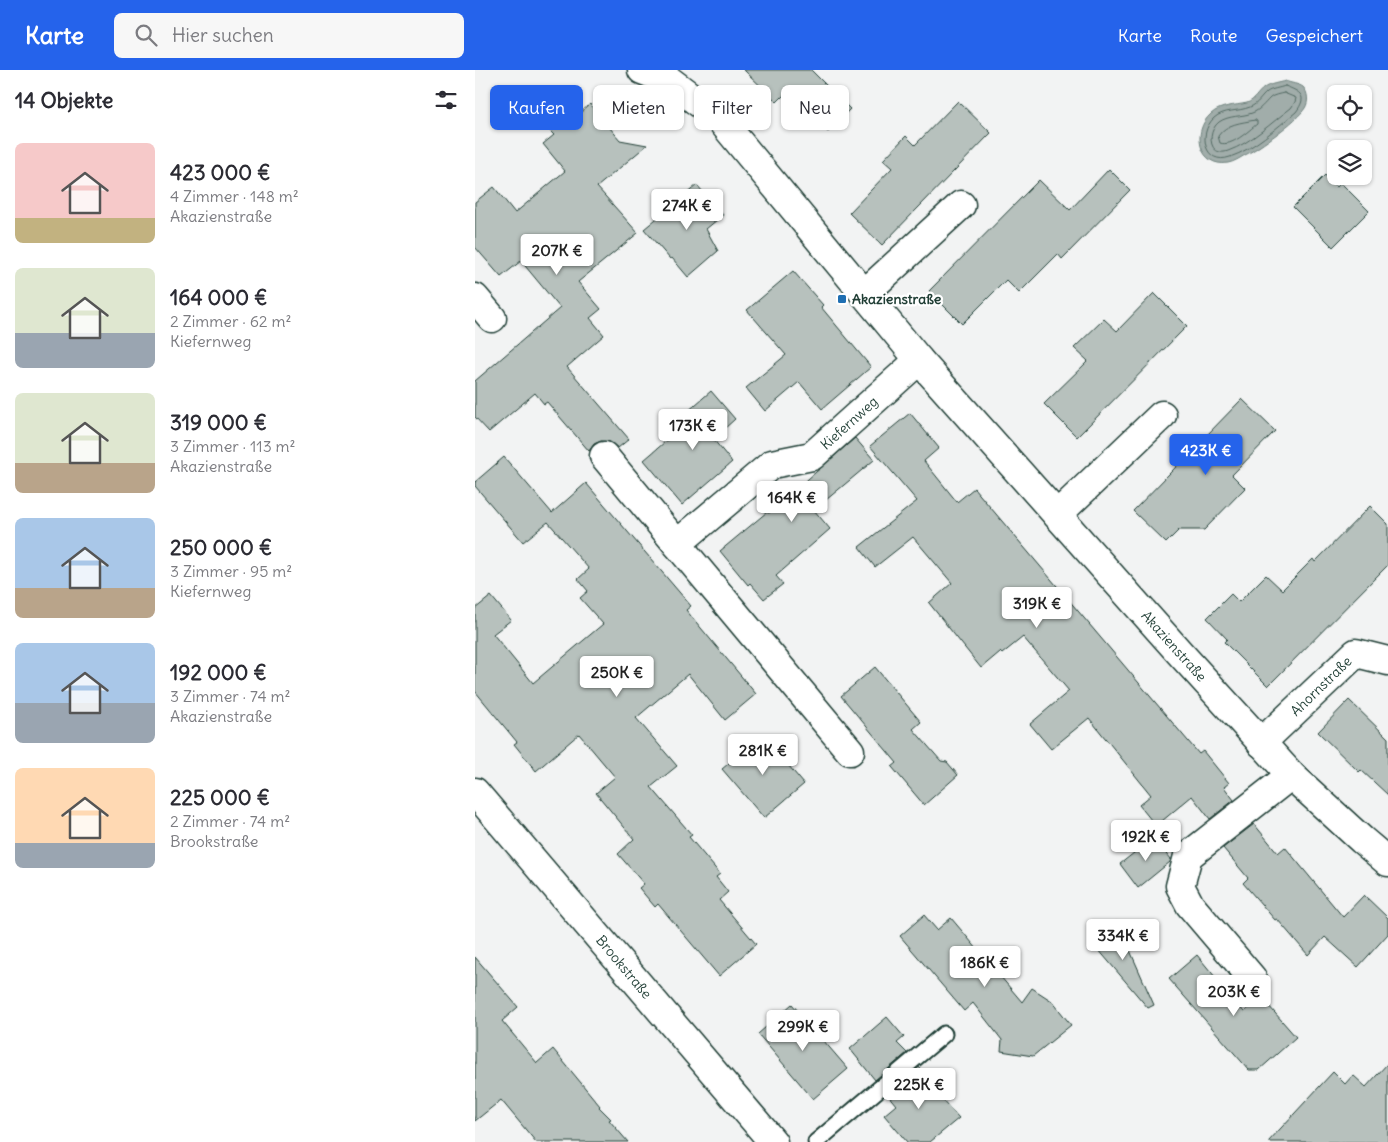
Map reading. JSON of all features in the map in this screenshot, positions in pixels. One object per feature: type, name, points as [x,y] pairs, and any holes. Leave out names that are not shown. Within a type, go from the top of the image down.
[{"type":"street","name":"Akazienstraße","points":[[642,70],[670,81],[719,118],[919,360],[1261,742],[1291,775],[1388,862]]},
{"type":"street","points":[[865,293],[961,205]]},
{"type":"street","name":"Kiefernweg","points":[[677,544],[772,464],[812,456],[919,360]]},
{"type":"street","points":[[1057,515],[1162,415]]},
{"type":"street","points":[[604,456],[850,750]]},
{"type":"street","name":"Ahornstraße","points":[[1261,742],[1356,653],[1388,661]]},
{"type":"street","points":[[1252,978],[1190,905],[1180,886],[1188,856],[1291,775]]},
{"type":"street","name":"Brookstraße","points":[[475,792],[773,1142]]},
{"type":"lane","points":[[816,1142],[944,1034]]},
{"type":"water","points":[[1285,81],[1303,87],[1307,94],[1306,106],[1295,120],[1259,147],[1239,159],[1228,163],[1218,163],[1210,160],[1201,147],[1200,138],[1205,121],[1211,114],[1223,107],[1247,103],[1266,87]]},
{"type":"building","points":[[744,70],[811,70],[826,85],[781,85],[781,98],[777,102],[771,96],[771,85],[759,85]]},
{"type":"building","points":[[958,101],[991,133],[882,245],[849,213],[892,168],[883,160],[906,136],[915,145]]},
{"type":"building","points":[[590,104],[593,108],[593,130],[612,130],[620,140],[647,145],[597,187],[638,233],[578,282],[601,309],[590,318],[604,335],[567,367],[629,439],[618,448],[610,442],[601,441],[594,444],[589,451],[547,402],[544,404],[535,393],[489,432],[475,417],[475,381],[560,308],[521,261],[501,277],[475,247],[475,202],[494,187],[515,213],[565,171],[543,144],[554,135],[551,130],[583,130],[583,110]]},
{"type":"building","points":[[1109,169],[1130,190],[1062,259],[1058,254],[1019,293],[1006,280],[962,324],[929,291],[1039,180],[1070,210]]},
{"type":"building","points":[[1325,175],[1327,177],[1327,185],[1335,185],[1337,187],[1343,185],[1369,211],[1333,247],[1293,207]]},
{"type":"building","points":[[697,185],[723,215],[706,229],[718,251],[688,277],[644,229]]},
{"type":"building","points":[[793,271],[823,305],[821,307],[871,367],[822,409],[799,382],[765,411],[746,388],[786,355],[747,310]]},
{"type":"building","points":[[1154,293],[1187,326],[1077,437],[1044,404],[1088,361],[1074,348],[1104,319],[1117,331]]},
{"type":"building","points":[[711,391],[735,419],[713,439],[732,462],[682,505],[644,460],[693,418],[687,412]]},
{"type":"building","points":[[1242,399],[1275,431],[1232,475],[1245,488],[1204,530],[1179,530],[1166,543],[1133,511]]},
{"type":"building","points":[[910,413],[939,448],[924,461],[957,502],[974,488],[1199,754],[1203,751],[1229,783],[1224,787],[1234,800],[1210,819],[1192,796],[1156,826],[1139,805],[1151,795],[1089,718],[1051,749],[1030,724],[1069,691],[1023,637],[1002,654],[1000,652],[981,668],[929,603],[952,583],[913,537],[875,567],[859,547],[917,501],[870,446]]},
{"type":"building","points":[[855,438],[874,460],[814,510],[830,529],[776,576],[783,584],[764,599],[750,583],[748,585],[720,551],[767,512],[769,513]]},
{"type":"building","points":[[504,457],[552,513],[586,483],[691,606],[686,610],[756,694],[725,720],[688,674],[636,718],[677,766],[651,787],[692,835],[689,837],[720,874],[716,877],[728,892],[719,900],[756,944],[719,976],[658,904],[655,907],[639,888],[644,884],[618,854],[634,839],[596,793],[615,777],[579,734],[536,771],[514,744],[517,742],[475,691],[475,609],[491,596],[511,620],[493,634],[533,683],[603,624],[580,598],[588,591],[578,579],[589,569],[548,522],[523,542],[475,486],[475,482]]},
{"type":"building","points":[[1370,506],[1388,524],[1388,565],[1268,686],[1224,642],[1227,639],[1207,618],[1231,594],[1239,602],[1266,575],[1282,590],[1313,559],[1315,562]]},
{"type":"building","points":[[875,667],[921,722],[913,729],[941,761],[947,762],[958,775],[924,805],[892,767],[897,763],[841,696]]},
{"type":"building","points":[[1349,700],[1388,738],[1388,795],[1361,770],[1359,772],[1318,732]]},
{"type":"building","points":[[763,735],[804,784],[764,818],[722,769]]},
{"type":"building","points":[[1254,824],[1278,853],[1285,847],[1343,917],[1364,895],[1388,918],[1388,934],[1358,967],[1325,937],[1308,955],[1243,883],[1248,878],[1223,848]]},
{"type":"building","points":[[1154,837],[1171,859],[1170,862],[1138,888],[1120,864]]},
{"type":"building","points":[[924,915],[937,930],[951,918],[1022,1002],[1032,988],[1052,1001],[1071,1025],[1033,1056],[1001,1051],[1002,1040],[973,1003],[964,1011],[900,936]]},
{"type":"building","points":[[1117,921],[1154,1005],[1148,1008],[1092,942]]},
{"type":"building","points":[[1197,955],[1244,1012],[1261,997],[1296,1037],[1259,1070],[1249,1070],[1169,979]]},
{"type":"building","points":[[475,957],[518,1007],[502,1021],[537,1063],[553,1049],[628,1142],[536,1142],[501,1100],[475,1121]]},
{"type":"building","points":[[792,1004],[848,1069],[813,1099],[758,1034]]},
{"type":"building","points":[[887,1017],[904,1037],[897,1043],[907,1053],[875,1080],[850,1049]]},
{"type":"building","points":[[1388,1063],[1388,1142],[1268,1142],[1333,1072],[1345,1084],[1353,1075],[1366,1087]]},
{"type":"building","points":[[919,1067],[931,1080],[930,1086],[959,1118],[930,1142],[907,1142],[884,1115],[896,1105],[887,1094]]},
{"type":"place","name":"Akazienstraße","points":[[842,299]]}]
